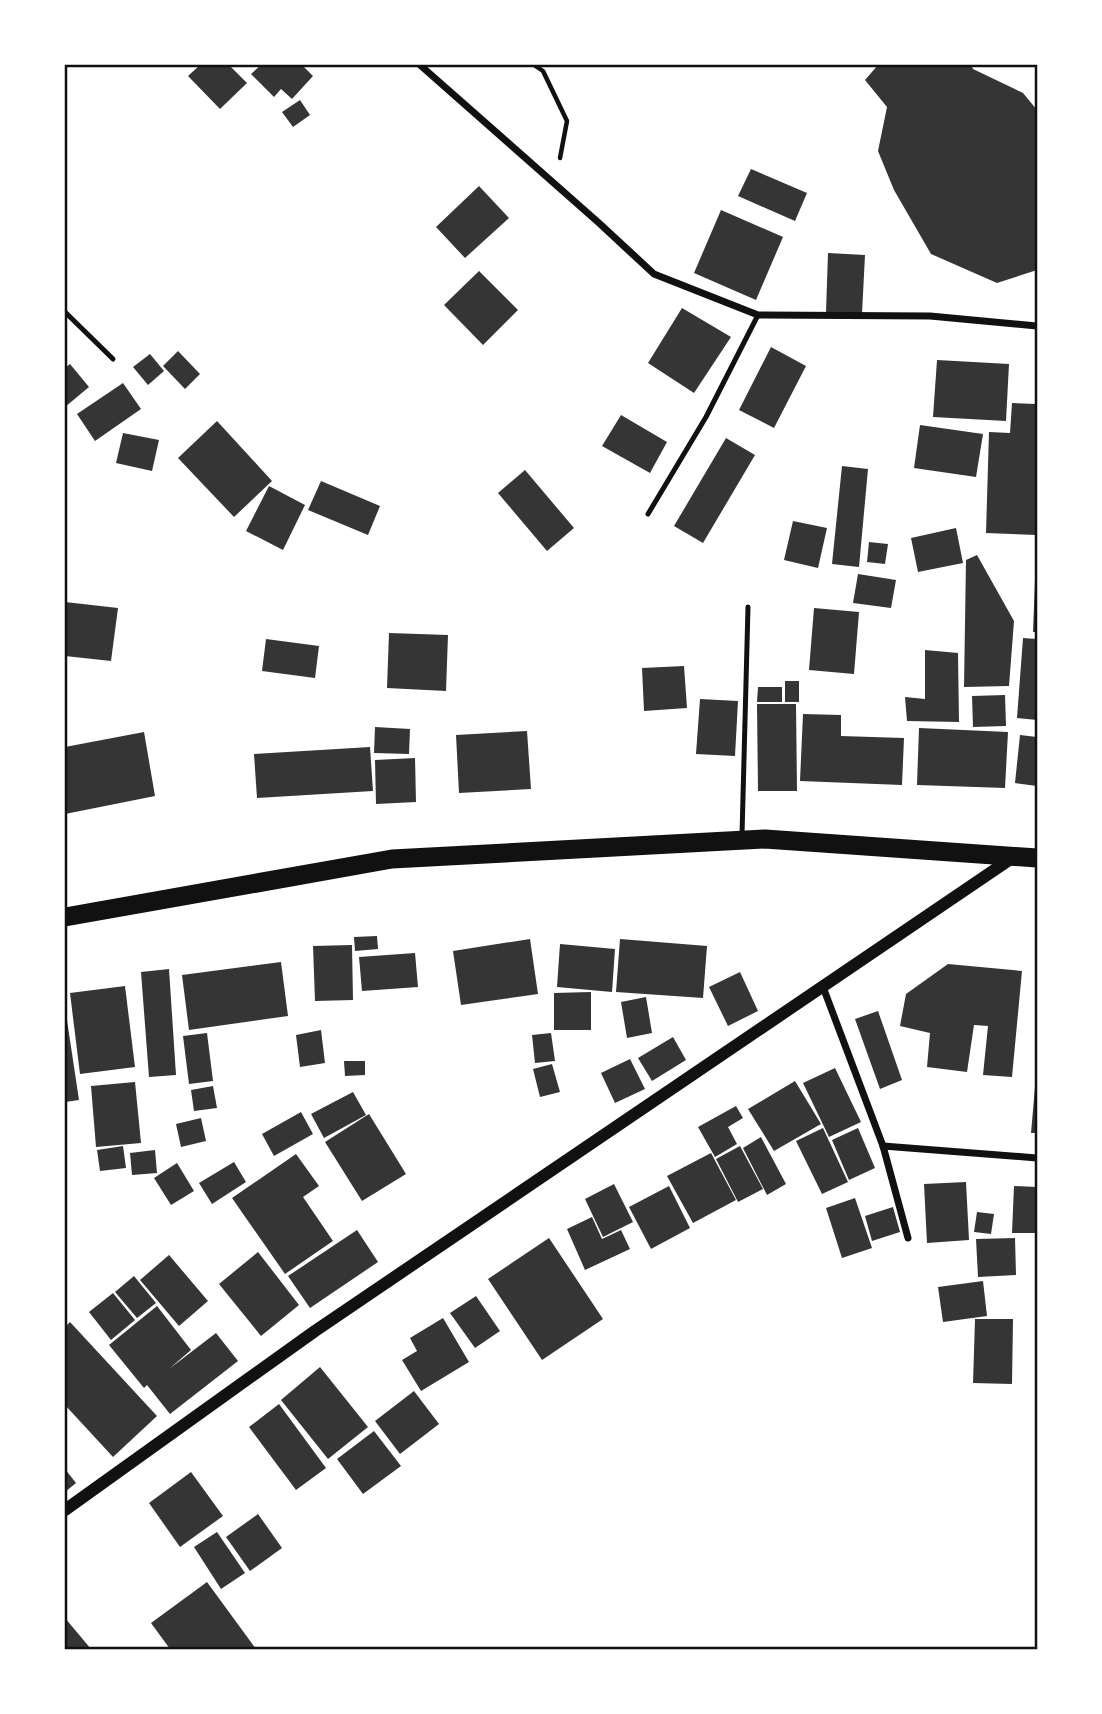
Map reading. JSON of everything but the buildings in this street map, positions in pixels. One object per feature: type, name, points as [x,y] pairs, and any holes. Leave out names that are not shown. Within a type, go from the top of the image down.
[{"type":"highway","points":[[65,917],[392,859],[765,839],[1037,858]]},
{"type":"street","points":[[420,65],[654,274],[758,315],[930,316],[1037,326]]},
{"type":"street","points":[[65,1510],[315,1331],[1016,856]]},
{"type":"street","points":[[823,987],[883,1146],[908,1237]]},
{"type":"street","points":[[883,1146],[1037,1158]]},
{"type":"lane","points":[[65,312],[113,359]]},
{"type":"lane","points":[[648,514],[706,417],[758,315]]},
{"type":"lane","points":[[741,840],[748,607]]},
{"type":"path","points":[[534,65],[543,71],[567,121],[555,184]]}]
